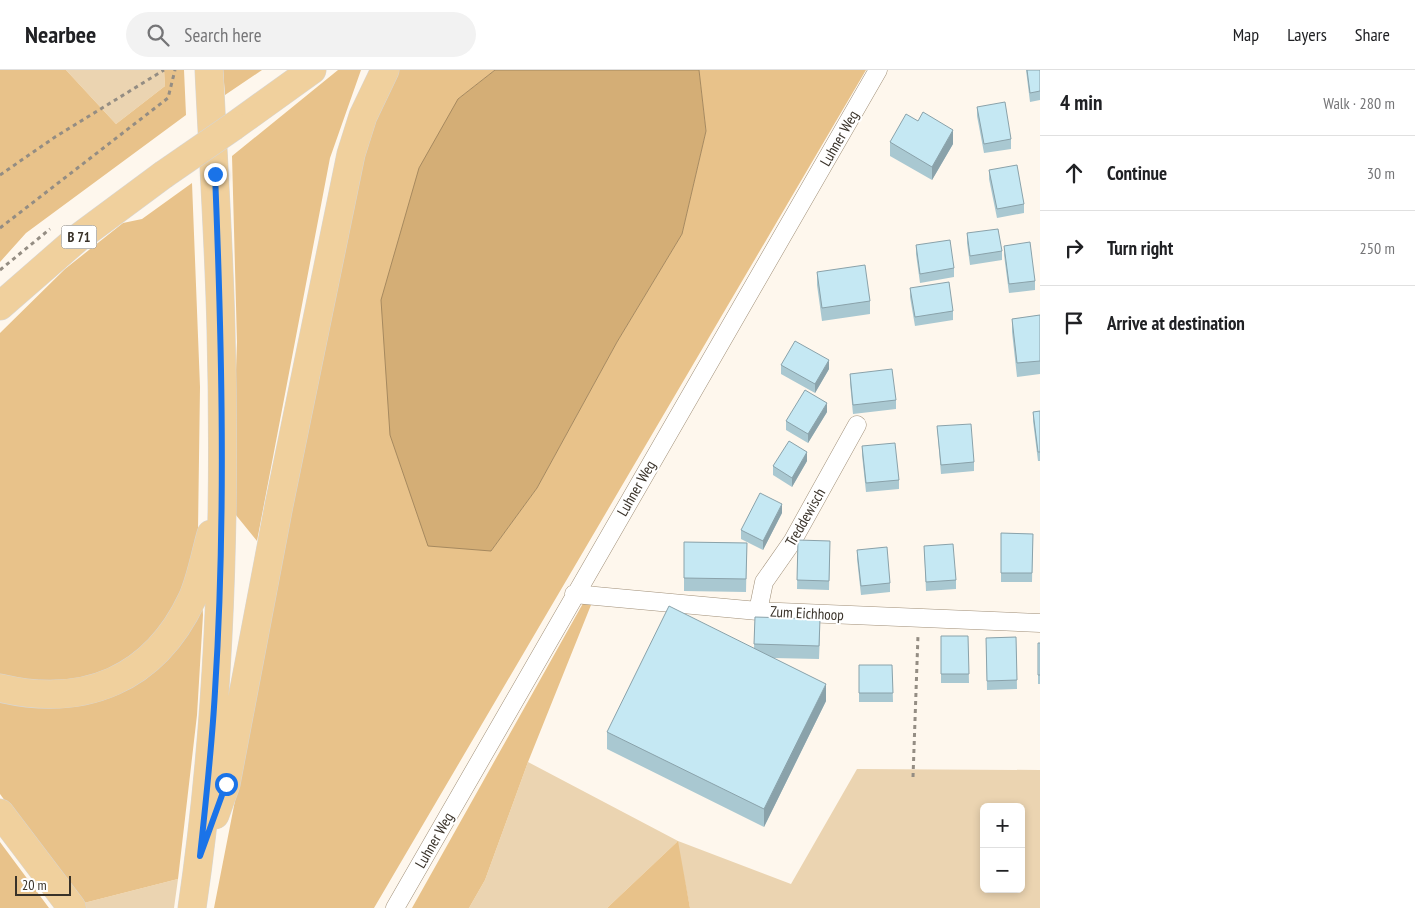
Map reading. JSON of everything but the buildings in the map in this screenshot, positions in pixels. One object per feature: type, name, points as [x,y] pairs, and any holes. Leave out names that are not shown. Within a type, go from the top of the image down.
[{"type":"main road","points":[[192,908],[200,856],[215,691],[222,498],[221,323],[208,70]]},
{"type":"main road","name":"B 71","points":[[0,306],[78,238],[163,175],[312,70]]},
{"type":"main road","points":[[200,856],[226,784],[274,533],[351,154],[363,116],[385,70]]},
{"type":"main road","points":[[0,688],[25,694],[60,696],[92,691],[122,678],[152,656],[174,630],[192,598],[222,498]]},
{"type":"main road","points":[[0,813],[72,908]]},
{"type":"street","name":"Luhner Weg","points":[[395,908],[574,594],[878,70]]},
{"type":"street","name":"Treddewisch","points":[[758,611],[764,582],[792,542],[857,424]]},
{"type":"street","name":"Zum Eichhoop","points":[[574,594],[758,611],[918,620],[1040,623]]},
{"type":"path","points":[[0,175],[55,137],[164,70]]},
{"type":"path","points":[[0,228],[168,98],[175,70]]},
{"type":"path","points":[[913,777],[918,620]]},
{"type":"shaded area","points":[[0,70],[66,70],[116,124],[165,86],[164,70],[184,70],[186,115],[26,233],[0,262]]},
{"type":"shaded area","points":[[66,70],[164,70],[165,86],[116,124]]},
{"type":"shaded area","points":[[223,70],[262,70],[225,95]]},
{"type":"shaded area","points":[[338,70],[361,70],[330,158],[257,541],[231,509],[237,342],[232,156]]},
{"type":"shaded area","points":[[398,70],[495,70],[458,99],[491,551],[537,488],[617,342],[682,234],[706,131],[699,70],[866,70],[374,908],[214,908],[356,182],[374,120]]},
{"type":"shaded area","points":[[495,70],[699,70],[706,131],[682,234],[617,342],[537,488],[491,551],[428,546],[390,435],[381,300],[419,168],[458,99]]},
{"type":"shaded area","points":[[192,183],[200,387],[198,530],[203,615],[197,715],[178,879],[80,904],[0,794],[0,333],[65,269],[123,223],[142,219]]},
{"type":"shaded area","points":[[586,598],[593,600],[528,762],[485,880],[469,908],[412,908]]},
{"type":"shaded area","points":[[528,762],[678,841],[791,884],[857,769],[1040,770],[1040,908],[690,908],[677,842],[607,908],[469,908],[485,880]]},
{"type":"shaded area","points":[[678,841],[690,908],[607,908]]},
{"type":"shaded area","points":[[0,842],[49,908],[0,908]]},
{"type":"shaded area","points":[[178,879],[174,908],[82,908],[80,904]]},
{"type":"route","points":[[215,174],[221,332],[222,498],[215,691],[200,856],[226,784]]}]
